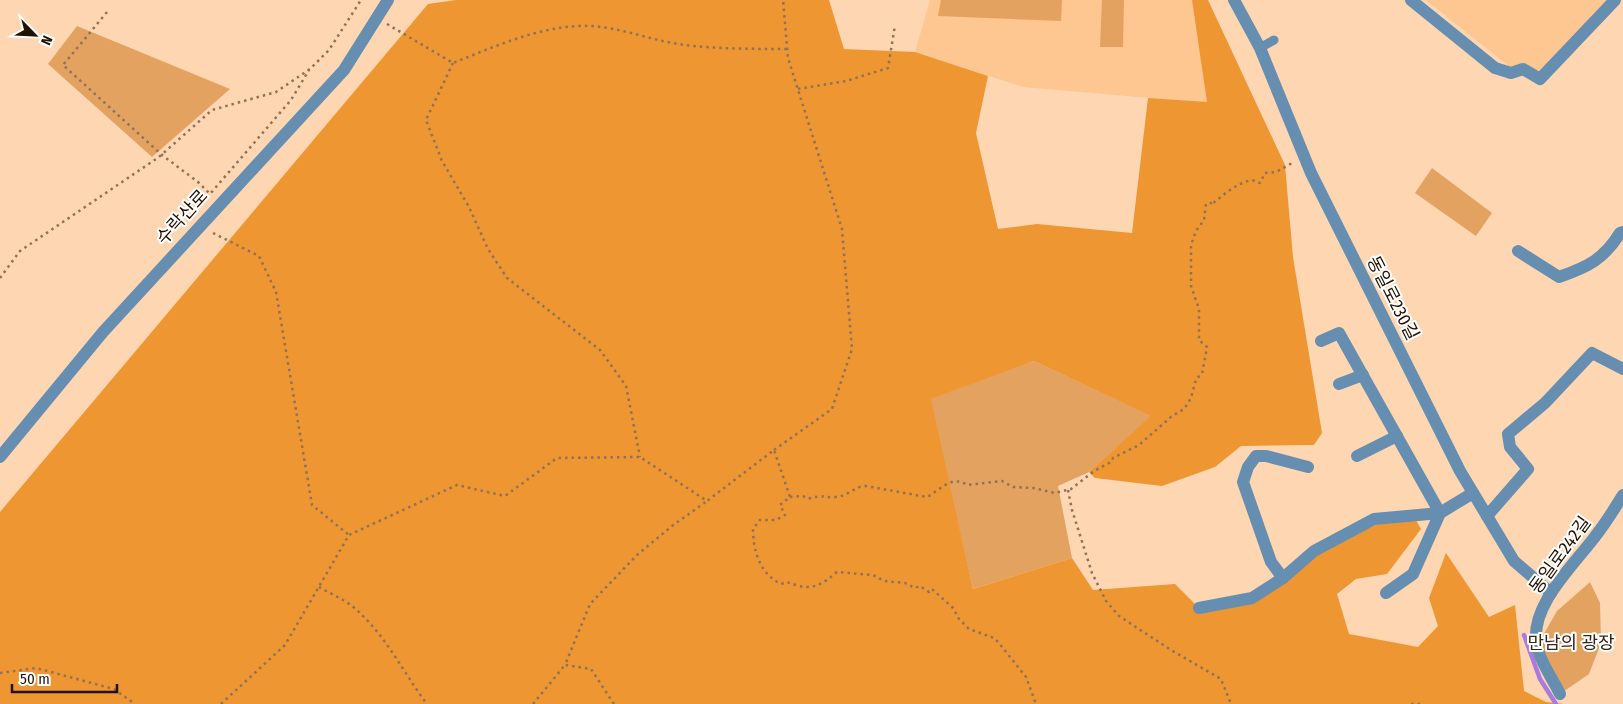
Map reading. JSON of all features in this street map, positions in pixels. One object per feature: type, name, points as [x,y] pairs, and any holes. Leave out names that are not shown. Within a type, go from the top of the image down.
[{"type":"street","name":"수락산로","points":[[0,457],[103,332],[198,226],[344,70],[388,0]]},
{"type":"street","name":"동일로230길","points":[[1234,0],[1260,48],[1305,161],[1456,462],[1514,561],[1550,593]]},
{"type":"street","points":[[1411,0],[1495,68],[1511,73],[1523,69],[1540,79],[1615,0]]},
{"type":"street","points":[[1518,252],[1559,277],[1580,270],[1609,251],[1622,231]]},
{"type":"street","points":[[1321,341],[1340,333],[1440,513]]},
{"type":"street","points":[[1487,516],[1528,469],[1510,447],[1508,434],[1545,403],[1592,353],[1623,369]]},
{"type":"street","points":[[1339,384],[1363,375]]},
{"type":"street","points":[[1357,456],[1397,436]]},
{"type":"street","points":[[1283,578],[1271,562],[1244,482],[1248,467],[1256,456],[1266,456],[1308,467]]},
{"type":"street","points":[[1199,608],[1252,598],[1283,578],[1314,551],[1374,519],[1440,513],[1474,493]]},
{"type":"street","name":"동일로242길","points":[[1560,694],[1537,646],[1536,629],[1541,612],[1550,593],[1598,533],[1623,495]]},
{"type":"street","points":[[1386,593],[1412,574],[1440,513]]},
{"type":"lane","points":[[1260,48],[1274,40]]},
{"type":"path","points":[[0,278],[20,251],[162,155],[212,110],[276,92],[310,69],[329,50],[361,0]]},
{"type":"path","points":[[533,704],[565,665],[590,604],[637,555],[672,526],[832,409],[852,349],[842,229],[787,49],[783,0]]},
{"type":"path","points":[[107,12],[63,64],[162,155],[198,182],[210,194],[291,100],[310,69]]},
{"type":"path","points":[[377,18],[452,63]]},
{"type":"path","points":[[798,89],[846,81],[888,68],[895,24]]},
{"type":"path","points":[[640,457],[626,386],[600,350],[507,278],[488,249],[469,207],[442,161],[426,120],[452,63],[544,31],[591,26],[641,34],[683,45],[738,49],[787,49]]},
{"type":"path","points":[[1036,704],[1026,677],[1000,643],[994,638],[969,629],[958,619],[953,608],[932,588],[929,592],[920,586],[915,588],[905,583],[884,581],[873,575],[837,572],[823,584],[810,588],[788,581],[781,584],[758,562],[753,529],[760,520],[776,520],[785,515],[780,505],[790,497],[803,496],[808,500],[822,494],[836,497],[848,493],[858,486],[927,497],[945,483],[962,482],[967,485],[1002,481],[1013,487],[1033,488],[1055,493],[1068,490],[1125,450],[1139,445],[1172,416],[1184,409],[1191,398],[1196,379],[1202,374],[1207,347],[1199,340],[1199,309],[1191,286],[1190,271],[1191,245],[1205,218],[1206,204],[1211,203],[1211,205],[1236,185],[1252,180],[1260,183],[1265,173],[1274,170],[1276,172],[1290,164],[1305,161]]},
{"type":"path","points":[[198,226],[259,256],[276,292],[312,506],[349,535]]},
{"type":"path","points":[[774,450],[790,497]]},
{"type":"path","points":[[221,704],[285,645],[349,535],[457,485],[505,496],[557,458],[640,457],[707,501]]},
{"type":"path","points":[[1068,490],[1072,510],[1092,573],[1106,601],[1119,616],[1171,650],[1221,678],[1231,704]]},
{"type":"path","points":[[319,587],[352,606],[388,644],[413,685],[428,704]]},
{"type":"path","points":[[565,665],[591,669],[614,704]]},
{"type":"path","points":[[0,672],[36,668],[114,689],[135,704]]},
{"type":"path","points":[[1411,704],[1424,704]]},
{"type":"shaded area","points":[[456,0],[829,0],[844,49],[915,52],[988,76],[976,133],[998,229],[1037,224],[1132,233],[1148,98],[1207,102],[1192,0],[1208,0],[1285,165],[1293,257],[1322,433],[1314,445],[1241,446],[1215,467],[1162,486],[1095,478],[1089,472],[1151,416],[1034,361],[931,399],[973,589],[1072,558],[1093,590],[1175,584],[1200,609],[1273,591],[1330,545],[1410,510],[1421,529],[1387,574],[1356,579],[1337,594],[1349,634],[1418,647],[1438,626],[1429,598],[1446,553],[1489,617],[1515,605],[1524,691],[1546,702],[1564,704],[0,704],[0,512],[428,4]]},
{"type":"shaded area","points":[[930,0],[1192,0],[1208,103],[1023,87],[915,52]]},
{"type":"shaded area","points":[[1426,0],[1609,0],[1539,73],[1510,67]]},
{"type":"green space","points":[[941,0],[1062,0],[1061,21],[938,16]]},
{"type":"green space","points":[[1102,0],[1124,0],[1123,47],[1100,47]]},
{"type":"green space","points":[[77,26],[230,89],[152,157],[48,64]]},
{"type":"green space","points":[[1432,168],[1492,213],[1476,236],[1415,193]]},
{"type":"green space","points":[[1034,361],[1152,416],[1089,472],[1058,486],[1072,558],[973,589],[930,399]]},
{"type":"green space","name":"만남의 광장","points":[[1590,582],[1600,603],[1601,643],[1589,674],[1560,694],[1537,646],[1557,611]]},
{"type":"waterway","points":[[1524,635],[1540,679],[1556,704]]}]
